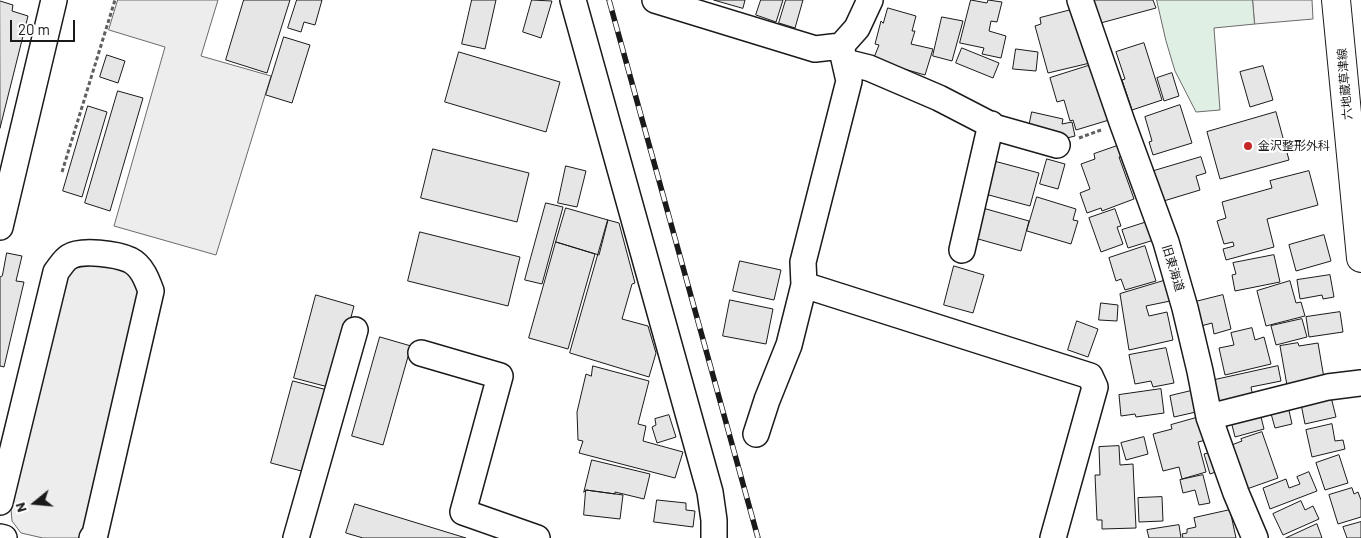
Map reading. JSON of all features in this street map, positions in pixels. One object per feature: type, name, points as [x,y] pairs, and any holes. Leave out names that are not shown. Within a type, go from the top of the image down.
[{"type":"main road","name":"六地蔵草津線","points":[[1336,0],[1361,258]]},
{"type":"street","points":[[0,227],[54,0]]},
{"type":"street","points":[[573,0],[710,492],[714,520],[714,538]]},
{"type":"street","points":[[655,0],[815,50],[843,54],[868,68],[939,98],[997,128],[1057,145]]},
{"type":"street","points":[[756,434],[788,345],[804,285],[803,262],[817,201],[850,81],[843,54],[870,0]]},
{"type":"street","name":"旧東海道","points":[[1080,0],[1166,242],[1187,317],[1209,418],[1255,538]]},
{"type":"street","points":[[962,250],[991,124]]},
{"type":"street","points":[[0,502],[56,272],[68,257],[82,253],[91,252],[130,260],[147,278],[151,291],[95,534],[92,538]]},
{"type":"street","points":[[804,285],[1090,376],[1095,387],[1053,538]]},
{"type":"street","points":[[296,538],[355,330]]},
{"type":"street","points":[[421,353],[500,376],[463,512],[537,538]]},
{"type":"street","points":[[1209,418],[1328,387],[1361,383]]},
{"type":"street","points":[[0,537],[4,538]]},
{"type":"path","points":[[62,172],[115,0]]},
{"type":"path","points":[[1057,145],[1122,122]]},
{"type":"green space","points":[[1157,0],[1253,0],[1255,24],[1214,28],[1220,110],[1196,112],[1175,71]]},
{"type":"shaded area","points":[[118,0],[218,0],[201,56],[271,76],[216,255],[114,226],[165,47],[109,30]]},
{"type":"shaded area","points":[[1253,0],[1312,0],[1313,19],[1255,24]]},
{"type":"shaded area","points":[[86,262],[130,271],[141,296],[86,529],[79,538],[43,538],[21,533],[12,521],[11,510],[66,275],[75,264]]},
{"type":"building","points":[[244,0],[290,0],[267,73],[226,60]]},
{"type":"building","points":[[297,0],[322,0],[315,25],[304,22],[301,32],[288,28]]},
{"type":"building","points":[[472,0],[496,0],[485,49],[462,44]]},
{"type":"building","points":[[532,0],[552,1],[541,38],[523,32]]},
{"type":"building","points":[[714,0],[745,0],[743,8]]},
{"type":"building","points":[[761,0],[783,0],[776,22],[756,15]]},
{"type":"building","points":[[786,0],[803,0],[795,28],[779,23]]},
{"type":"building","points":[[971,0],[987,3],[988,0],[1002,2],[997,22],[991,21],[989,31],[1006,36],[1001,58],[982,54],[984,48],[960,43]]},
{"type":"building","points":[[1091,0],[1153,0],[1156,8],[1097,24]]},
{"type":"building","points":[[0,1],[13,5],[12,11],[28,16],[0,128]]},
{"type":"building","points":[[888,8],[916,16],[912,31],[915,31],[911,44],[933,49],[925,75],[873,60],[879,45],[875,44],[881,21],[883,23]]},
{"type":"building","points":[[1075,9],[1090,63],[1048,73],[1035,26],[1041,24],[1040,18]]},
{"type":"building","points":[[942,17],[963,21],[952,61],[933,56]]},
{"type":"building","points":[[284,37],[310,45],[292,103],[266,95]]},
{"type":"building","points":[[1144,43],[1162,100],[1132,110],[1122,80],[1125,79],[1116,52]]},
{"type":"building","points":[[962,48],[999,63],[993,78],[956,63]]},
{"type":"building","points":[[1016,49],[1038,52],[1036,71],[1013,69]]},
{"type":"building","points":[[459,52],[560,82],[546,132],[445,102]]},
{"type":"building","points":[[107,55],[125,61],[118,83],[100,77]]},
{"type":"building","points":[[1091,65],[1109,120],[1076,130],[1073,120],[1070,121],[1064,100],[1057,102],[1050,78]]},
{"type":"building","points":[[1263,66],[1273,100],[1250,107],[1240,72]]},
{"type":"building","points":[[1172,73],[1179,96],[1164,101],[1157,78]]},
{"type":"building","points":[[118,91],[143,98],[110,211],[85,203]]},
{"type":"building","points":[[1180,105],[1192,143],[1153,155],[1149,142],[1152,141],[1145,117]]},
{"type":"building","points":[[88,106],[107,112],[82,197],[63,191]]},
{"type":"building","points":[[1032,112],[1063,119],[1062,124],[1072,122],[1075,136],[1059,140],[1028,132]]},
{"type":"building","name":"金沢整形外科","points":[[1276,112],[1289,160],[1220,179],[1207,132]]},
{"type":"building","points":[[1120,145],[1124,155],[1119,157],[1134,199],[1102,211],[1101,208],[1087,213],[1080,193],[1090,189],[1081,164],[1095,159],[1094,154]]},
{"type":"building","points":[[433,149],[529,173],[517,222],[421,198]]},
{"type":"building","points":[[1201,157],[1206,173],[1196,176],[1200,190],[1157,203],[1147,173]]},
{"type":"building","points":[[1047,159],[1065,164],[1058,189],[1040,184]]},
{"type":"building","points":[[994,161],[1039,173],[1030,206],[985,194]]},
{"type":"building","points":[[566,166],[586,171],[577,207],[558,203]]},
{"type":"building","points":[[1309,171],[1318,205],[1267,219],[1274,247],[1226,260],[1223,249],[1234,246],[1233,242],[1224,244],[1217,221],[1226,218],[1222,202],[1272,188],[1270,181]]},
{"type":"building","points":[[1037,197],[1076,209],[1073,220],[1078,221],[1071,244],[1027,231]]},
{"type":"building","points":[[546,203],[563,207],[542,284],[525,280]]},
{"type":"building","points":[[979,207],[1029,221],[1021,251],[971,237]]},
{"type":"building","points":[[566,208],[608,220],[599,255],[556,242]]},
{"type":"building","points":[[1115,209],[1121,226],[1117,227],[1123,244],[1101,252],[1089,218]]},
{"type":"building","points":[[608,220],[619,223],[635,283],[632,284],[622,319],[648,326],[656,353],[649,377],[570,353]]},
{"type":"building","points":[[1147,222],[1154,240],[1128,248],[1122,230]]},
{"type":"building","points":[[420,232],[520,257],[508,306],[408,281]]},
{"type":"building","points":[[1324,235],[1331,261],[1296,271],[1289,245]]},
{"type":"building","points":[[556,242],[595,254],[568,349],[529,338]]},
{"type":"building","points":[[1145,246],[1156,281],[1125,290],[1121,279],[1116,281],[1109,258]]},
{"type":"building","points":[[7,253],[22,256],[16,281],[24,282],[4,367],[0,366],[0,277],[2,276]]},
{"type":"building","points":[[1274,255],[1280,282],[1235,291],[1232,275],[1236,274],[1233,263]]},
{"type":"building","points":[[740,261],[781,270],[774,300],[733,291]]},
{"type":"building","points":[[954,266],[984,275],[973,313],[944,305]]},
{"type":"building","points":[[1330,275],[1334,297],[1323,299],[1322,295],[1300,299],[1297,280]]},
{"type":"building","points":[[1170,279],[1175,300],[1146,306],[1149,316],[1167,312],[1173,340],[1129,350],[1120,294]]},
{"type":"building","points":[[1290,281],[1296,303],[1301,302],[1305,316],[1266,326],[1257,291]]},
{"type":"building","points":[[316,295],[354,306],[332,388],[294,378]]},
{"type":"building","points":[[1223,295],[1231,329],[1214,334],[1212,323],[1201,326],[1195,302]]},
{"type":"building","points":[[730,300],[773,309],[766,344],[723,336]]},
{"type":"building","points":[[1101,303],[1118,305],[1117,321],[1099,320]]},
{"type":"building","points":[[1340,312],[1343,332],[1309,337],[1306,317]]},
{"type":"building","points":[[1302,319],[1307,337],[1276,345],[1271,326]]},
{"type":"building","points":[[1077,321],[1098,329],[1088,357],[1068,350]]},
{"type":"building","points":[[1252,328],[1255,340],[1264,337],[1271,364],[1225,375],[1219,348],[1234,345],[1231,333]]},
{"type":"building","points":[[380,337],[411,346],[383,445],[352,436]]},
{"type":"building","points":[[1298,343],[1299,346],[1318,343],[1324,378],[1288,391],[1280,346]]},
{"type":"building","points":[[1166,348],[1174,383],[1153,387],[1151,381],[1135,384],[1129,355]]},
{"type":"building","points":[[593,366],[649,381],[638,424],[646,426],[643,441],[683,452],[675,478],[579,453],[583,441],[578,440],[577,412],[586,374],[591,376]]},
{"type":"building","points":[[1278,366],[1281,381],[1251,387],[1254,402],[1217,410],[1210,381]]},
{"type":"building","points":[[293,381],[331,391],[309,473],[271,463]]},
{"type":"building","points":[[1161,389],[1164,413],[1136,417],[1135,414],[1121,416],[1119,395]]},
{"type":"building","points":[[1191,391],[1196,412],[1174,417],[1170,396]]},
{"type":"building","points":[[1331,397],[1336,417],[1305,424],[1301,404]]},
{"type":"building","points":[[1288,406],[1292,424],[1275,428],[1270,410]]},
{"type":"building","points":[[1259,409],[1264,429],[1235,437],[1230,417]]},
{"type":"building","points":[[669,415],[676,437],[657,443],[652,427],[656,425],[655,419]]},
{"type":"building","points":[[1203,416],[1210,439],[1198,442],[1206,472],[1182,479],[1179,467],[1163,471],[1153,434],[1172,429],[1171,425]]},
{"type":"building","points":[[1332,424],[1335,441],[1343,440],[1345,449],[1312,457],[1306,430]]},
{"type":"building","points":[[1262,432],[1278,478],[1244,490],[1229,446],[1242,441],[1241,439]]},
{"type":"building","points":[[1144,437],[1148,454],[1126,460],[1121,443]]},
{"type":"building","points":[[1211,440],[1221,470],[1210,474],[1204,454],[1208,453],[1204,442]]},
{"type":"building","points":[[1119,446],[1120,465],[1133,464],[1136,528],[1102,529],[1102,520],[1097,520],[1095,475],[1100,475],[1099,447]]},
{"type":"building","points":[[1339,455],[1348,483],[1325,490],[1316,463]]},
{"type":"building","points":[[592,460],[650,474],[644,499],[615,492],[615,494],[586,490],[584,492]]},
{"type":"building","points":[[1309,472],[1317,491],[1270,509],[1263,488],[1286,479],[1289,488],[1300,484],[1297,477]]},
{"type":"building","points":[[1203,475],[1210,503],[1199,505],[1195,490],[1183,493],[1180,480]]},
{"type":"building","points":[[1352,488],[1354,494],[1358,492],[1361,500],[1361,517],[1338,524],[1329,495]]},
{"type":"building","points":[[586,490],[623,495],[620,519],[584,515]]},
{"type":"building","points":[[1162,497],[1163,521],[1139,522],[1138,498]]},
{"type":"building","points":[[657,500],[686,503],[686,510],[695,511],[693,527],[654,522]]},
{"type":"building","points":[[1301,501],[1305,510],[1313,506],[1319,519],[1283,535],[1273,514]]},
{"type":"building","points":[[355,504],[466,538],[363,538],[346,533]]},
{"type":"building","points":[[1230,510],[1236,538],[1183,538],[1182,534],[1187,533],[1187,529],[1196,527],[1194,518]]},
{"type":"building","points":[[1361,522],[1361,538],[1347,538],[1343,527]]},
{"type":"building","points":[[1317,524],[1322,538],[1286,538]]},
{"type":"building","points":[[1179,525],[1181,538],[1149,538],[1147,530]]},
{"type":"railway","points":[[609,0],[758,538]]},
{"type":"place","name":"金沢整形外科","points":[[1248,146]]}]
